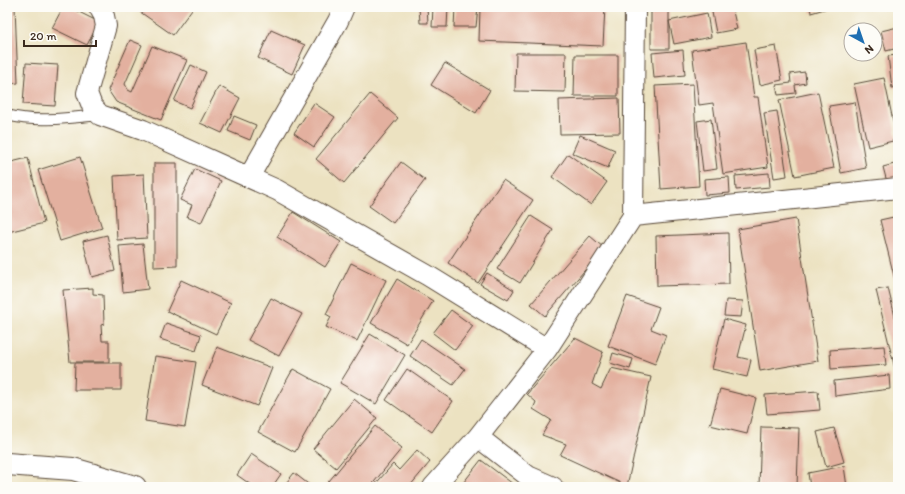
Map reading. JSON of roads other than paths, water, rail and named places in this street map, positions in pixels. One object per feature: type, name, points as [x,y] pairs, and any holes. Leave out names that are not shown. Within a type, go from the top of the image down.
[{"type":"street","points":[[99,7],[104,16],[106,26],[87,94],[92,106],[100,115],[143,130],[277,190],[427,275],[547,349]]},
{"type":"street","points":[[249,178],[338,21],[344,7]]},
{"type":"street","points":[[433,487],[478,437],[547,349],[633,216],[635,7]]},
{"type":"street","points":[[633,216],[898,188]]},
{"type":"street","points":[[478,437],[528,476],[553,487]]},
{"type":"street","points":[[7,464],[73,469],[135,487]]},
{"type":"lane","points":[[7,115],[18,118],[66,119],[100,115]]}]
